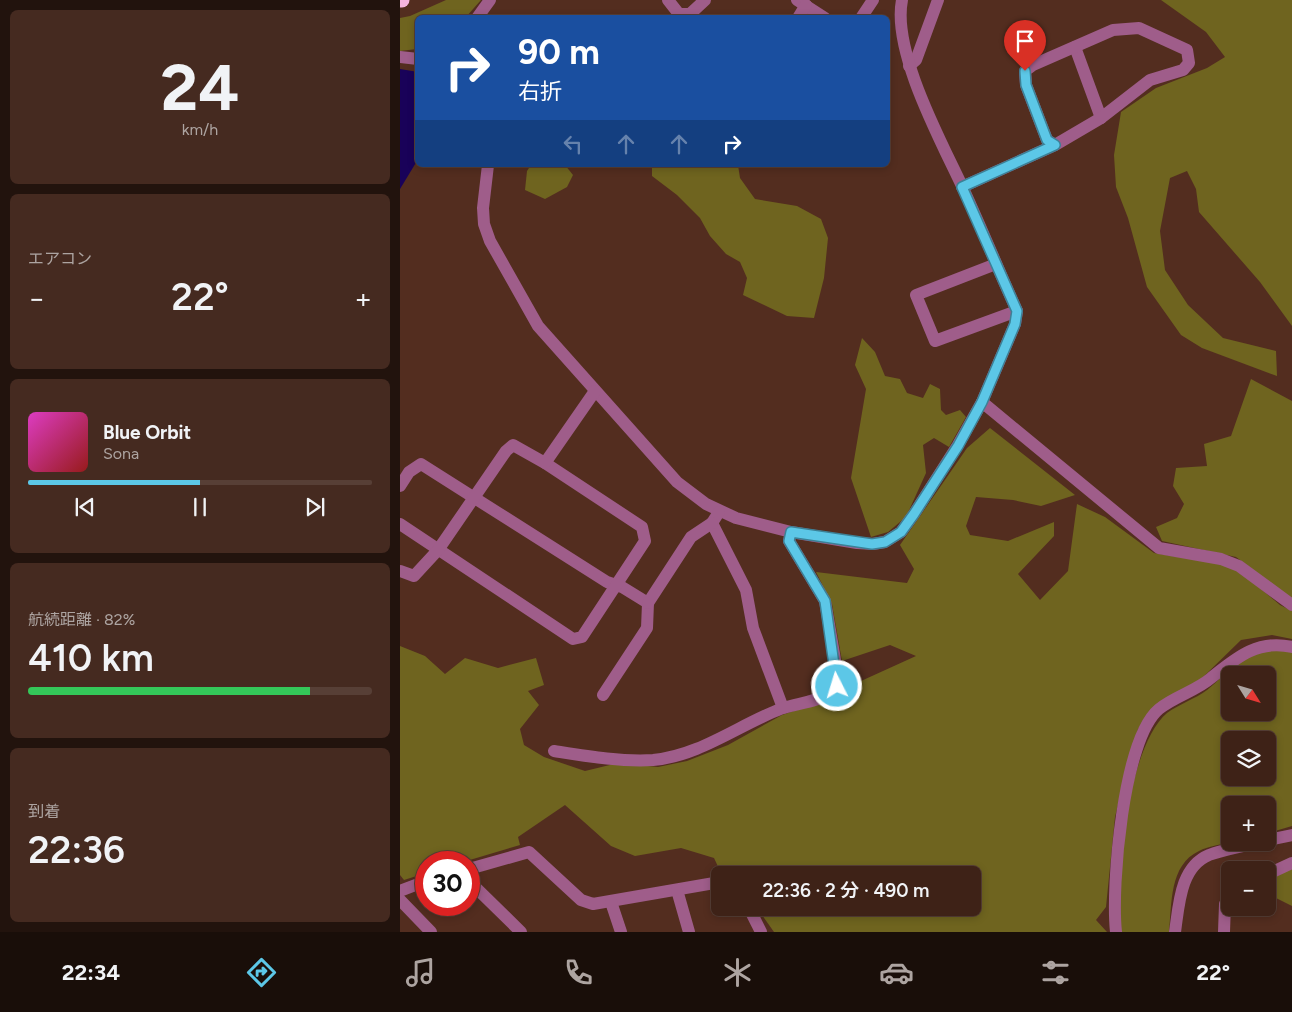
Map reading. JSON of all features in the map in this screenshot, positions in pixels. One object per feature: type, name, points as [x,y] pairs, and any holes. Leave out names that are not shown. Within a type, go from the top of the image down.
[{"type":"street","points":[[479,15],[490,0]]},
{"type":"street","points":[[668,0],[679,14],[690,14],[705,0]]},
{"type":"street","points":[[863,15],[873,0]]},
{"type":"street","points":[[604,696],[647,628],[648,603],[691,537],[716,517],[791,532],[872,544],[885,542],[901,532],[958,446],[982,402],[1015,324],[1017,311],[927,111],[910,66],[900,15],[902,0]]},
{"type":"street","points":[[910,66],[916,60],[938,0]]},
{"type":"street","points":[[801,3],[820,15]]},
{"type":"street","points":[[962,187],[1055,145],[1102,118],[1150,80],[1183,70],[1189,63],[1187,50],[1139,28],[1113,30],[1032,65],[1025,71],[1026,85],[1047,140],[1055,145]]},
{"type":"street","points":[[1075,47],[1102,118]]},
{"type":"street","points":[[400,57],[415,60]]},
{"type":"street","points":[[488,167],[483,208],[484,224],[490,241],[538,326],[677,482],[716,517],[746,590],[753,628],[783,708]]},
{"type":"street","points":[[996,264],[916,295],[935,341],[1017,311]]},
{"type":"street","points":[[545,463],[595,391]]},
{"type":"street","points":[[982,402],[1159,548],[1221,558],[1239,566],[1292,605]]},
{"type":"street","points":[[400,524],[438,550],[573,639],[582,637],[645,541],[642,527],[545,463],[513,445],[506,451],[476,498],[438,550],[414,576],[400,571]]},
{"type":"street","points":[[400,486],[409,472],[421,464],[607,582],[616,584],[648,603]]},
{"type":"street","points":[[554,751],[588,756],[651,760],[667,758],[707,745],[783,708],[827,695],[837,686],[825,601],[789,541],[791,532]]},
{"type":"street","points":[[1116,932],[1114,915],[1119,826],[1138,742],[1148,722],[1159,709],[1199,688],[1246,651],[1266,646],[1292,647]]},
{"type":"street","points":[[1276,838],[1292,835]]},
{"type":"street","points":[[1175,932],[1184,881],[1194,867],[1208,855],[1223,851]]},
{"type":"street","points":[[480,866],[530,852],[581,900],[593,904],[711,884]]},
{"type":"street","points":[[1276,871],[1292,864]]},
{"type":"street","points":[[400,891],[415,885]]},
{"type":"street","points":[[677,890],[689,932]]},
{"type":"street","points":[[480,892],[521,932]]},
{"type":"street","points":[[400,900],[431,932]]},
{"type":"street","points":[[611,902],[620,932]]},
{"type":"street","points":[[753,916],[761,932]]},
{"type":"street","points":[[1224,932],[1225,916]]},
{"type":"shaded area","points":[[446,0],[481,0],[468,15],[415,15],[415,49],[400,51],[400,18],[410,16]]},
{"type":"shaded area","points":[[1161,0],[1292,0],[1292,326],[1260,282],[1199,212],[1196,189],[1187,171],[1170,178],[1160,231],[1165,270],[1188,305],[1223,338],[1276,351],[1277,376],[1202,348],[1181,335],[1147,287],[1128,218],[1116,187],[1114,155],[1121,112],[1156,88],[1207,68],[1225,57],[1206,32]]},
{"type":"shaded area","points":[[400,69],[415,72],[415,164],[400,189]]},
{"type":"shaded area","points":[[530,167],[567,167],[573,175],[567,187],[545,199],[525,190],[527,171]]},
{"type":"shaded area","points":[[652,167],[738,167],[740,178],[755,199],[797,206],[821,219],[828,238],[824,278],[814,318],[787,316],[743,295],[747,278],[740,262],[726,254],[710,236],[700,218],[677,195],[652,176]]},
{"type":"shaded area","points":[[862,338],[875,352],[885,376],[900,379],[907,393],[923,398],[930,384],[940,389],[941,410],[946,415],[960,410],[966,417],[949,447],[934,438],[923,445],[926,473],[906,517],[888,532],[871,537],[851,478],[866,389],[855,365]]},
{"type":"shaded area","points":[[1251,379],[1292,401],[1292,599],[1236,557],[1162,541],[1156,527],[1177,518],[1184,504],[1173,486],[1176,468],[1207,466],[1204,444],[1231,436]]},
{"type":"shaded area","points":[[990,428],[1075,495],[1041,506],[1013,500],[976,497],[966,526],[970,535],[1008,541],[1054,522],[1054,536],[1018,574],[1040,600],[1068,571],[1077,504],[1105,517],[1154,553],[1228,565],[1280,605],[1292,611],[1292,639],[1272,635],[1241,640],[1197,683],[1149,713],[1138,729],[1115,817],[1106,907],[1096,920],[1107,932],[774,932],[763,916],[981,916],[981,866],[718,866],[714,858],[681,848],[635,856],[611,846],[565,805],[518,837],[520,845],[480,857],[480,851],[415,851],[415,876],[404,880],[400,875],[400,646],[425,656],[445,674],[465,658],[498,668],[536,658],[544,685],[528,691],[539,705],[520,729],[524,745],[544,757],[585,771],[618,763],[658,767],[687,761],[728,745],[782,715],[835,697],[848,679],[861,681],[916,656],[890,645],[842,661],[832,604],[816,572],[907,583],[914,569],[900,545],[967,448]]},
{"type":"shaded area","points":[[1292,649],[1292,826],[1276,831],[1276,796],[1221,796],[1221,844],[1199,851],[1189,857],[1182,866],[1174,886],[1169,932],[1121,932],[1119,910],[1120,881],[1126,816],[1142,755],[1153,730],[1167,713],[1207,690],[1221,677],[1221,721],[1276,721],[1276,666],[1232,666],[1245,655],[1260,651]]},
{"type":"shaded area","points":[[1292,867],[1292,906],[1276,898],[1276,875]]},
{"type":"route","points":[[837,686],[838,677],[825,601],[789,541],[791,532],[872,544],[885,542],[901,532],[958,446],[982,402],[1015,324],[1017,311],[962,187],[1055,145],[1047,140],[1026,85],[1025,71]]}]
